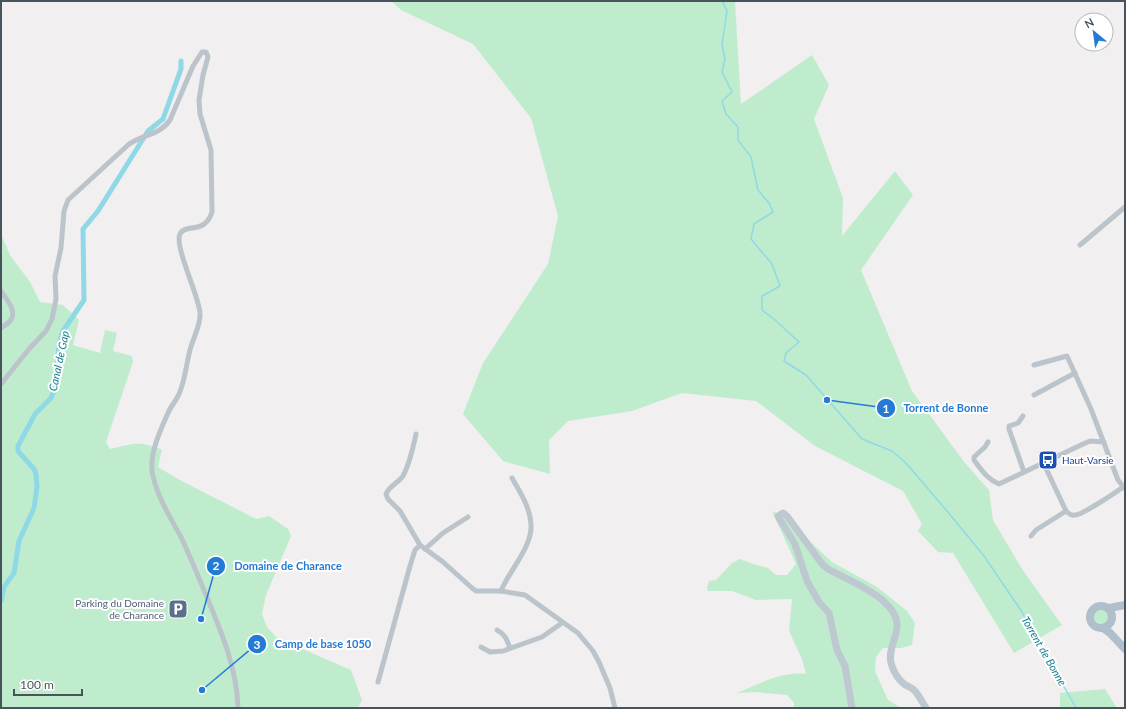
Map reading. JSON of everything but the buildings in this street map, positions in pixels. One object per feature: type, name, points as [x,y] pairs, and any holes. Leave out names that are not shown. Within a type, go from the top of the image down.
[{"type":"main road","points":[[1124,647],[1110,633],[1092,623],[1090,613],[1098,606],[1102,605],[1109,608],[1125,607]]},
{"type":"main road","points":[[1103,628],[1109,625],[1125,607]]},
{"type":"main road","points":[[1109,608],[1111,611],[1112,620],[1124,647]]},
{"type":"street","points":[[1,384],[49,326],[55,307],[55,276],[61,248],[64,211],[68,200],[128,145],[161,130],[167,124],[193,66],[202,52],[206,52],[208,57],[203,75],[199,100],[200,114],[211,150],[212,212],[210,218],[204,225],[185,229],[179,236],[181,250],[198,303],[200,313],[199,323],[190,350],[179,395],[169,412],[158,438],[152,463],[152,471],[162,502],[187,550],[224,637],[229,654],[238,700],[238,708]]},
{"type":"street","points":[[1080,245],[1125,207]]},
{"type":"street","points":[[1,291],[10,304],[12,314],[11,320],[1,328]]},
{"type":"street","points":[[1034,365],[1067,356],[1104,442],[1118,480],[1124,488],[1075,515],[1066,512],[1043,462]]},
{"type":"street","points":[[1034,395],[1075,373]]},
{"type":"street","points":[[1023,416],[1018,423],[1009,426],[1009,429],[1024,472]]},
{"type":"street","points":[[416,434],[411,456],[402,477],[388,489],[386,494],[388,499],[403,516],[420,545],[476,590],[501,591],[525,595],[578,633],[593,651],[599,662],[610,688],[615,708]]},
{"type":"street","points":[[988,442],[986,446],[974,457],[974,460],[993,482],[999,484],[1090,441],[1104,442]]},
{"type":"street","points":[[501,591],[522,553],[531,532],[531,524],[525,502],[512,478]]},
{"type":"street","points":[[1031,536],[1036,530],[1066,512]]},
{"type":"street","points":[[852,708],[845,666],[837,650],[829,613],[819,602],[807,581],[795,544],[778,516],[781,513],[787,516],[822,564],[828,569],[871,592],[889,608],[896,619],[897,626],[893,642],[891,662],[900,680],[914,690],[926,708]]},
{"type":"street","points":[[425,549],[443,533],[468,517]]},
{"type":"street","points":[[378,682],[410,566],[415,550],[420,545]]},
{"type":"street","points":[[481,647],[490,652],[503,651],[542,637],[562,623]]},
{"type":"street","points":[[497,630],[502,633],[510,648]]},
{"type":"green space","points":[[391,1],[735,1],[741,104],[812,55],[829,85],[814,119],[843,198],[842,236],[895,171],[913,195],[861,270],[912,391],[965,463],[989,490],[993,520],[1022,569],[1062,625],[1014,653],[953,553],[938,552],[918,531],[922,524],[903,491],[815,446],[756,401],[682,393],[632,411],[568,421],[549,440],[550,474],[503,461],[463,414],[483,363],[548,264],[558,216],[531,118],[473,44],[401,10]]},
{"type":"green space","points":[[1,234],[10,255],[30,282],[40,302],[63,305],[79,320],[73,345],[100,353],[105,330],[117,333],[113,351],[132,356],[133,362],[106,442],[110,449],[130,444],[142,444],[162,450],[158,467],[178,479],[256,519],[269,516],[288,529],[291,536],[266,595],[262,614],[267,627],[277,638],[351,670],[362,700],[358,708],[1,708]]},
{"type":"green space","points":[[772,511],[784,517],[832,562],[877,587],[907,611],[915,623],[912,645],[901,648],[883,648],[876,657],[875,671],[888,700],[901,708],[794,708],[794,703],[787,695],[755,692],[737,693],[780,676],[788,674],[806,674],[802,659],[789,631],[792,599],[756,600],[732,591],[708,591],[707,588],[709,581],[716,580],[732,563],[740,559],[768,568],[776,575],[787,575],[796,564]]},
{"type":"green space","points":[[1102,608],[1109,613],[1110,616],[1105,623],[1102,624],[1095,619],[1094,616],[1099,609]]},
{"type":"green space","points":[[1105,689],[1117,708],[1060,708],[1060,693]]},
{"type":"waterway","name":"Torrent de Bonne","points":[[722,1],[727,11],[722,45],[725,59],[722,72],[732,92],[722,101],[726,114],[738,127],[738,140],[751,157],[758,190],[769,203],[773,212],[754,224],[751,239],[772,264],[780,286],[762,296],[762,310],[799,342],[786,353],[784,361],[806,375],[862,439],[892,451],[905,462],[947,511],[984,556],[1022,612],[1076,708]]},
{"type":"waterway","name":"Canal de Gap","points":[[1,601],[4,587],[14,573],[19,541],[34,508],[37,487],[34,469],[18,451],[18,446],[35,414],[51,398],[55,388],[59,345],[63,331],[84,300],[83,229],[98,211],[148,131],[163,119],[181,69],[181,61]]},
{"type":"place","name":"Torrent de Bonne","points":[[827,400]]},
{"type":"place","name":"Haut-Varsie","points":[[1048,460]]},
{"type":"place","name":"Parking du Domaine de Charance","points":[[178,609]]},
{"type":"place","name":"Domaine de Charance","points":[[201,619]]},
{"type":"place","name":"Camp de base 1050","points":[[202,690]]}]
